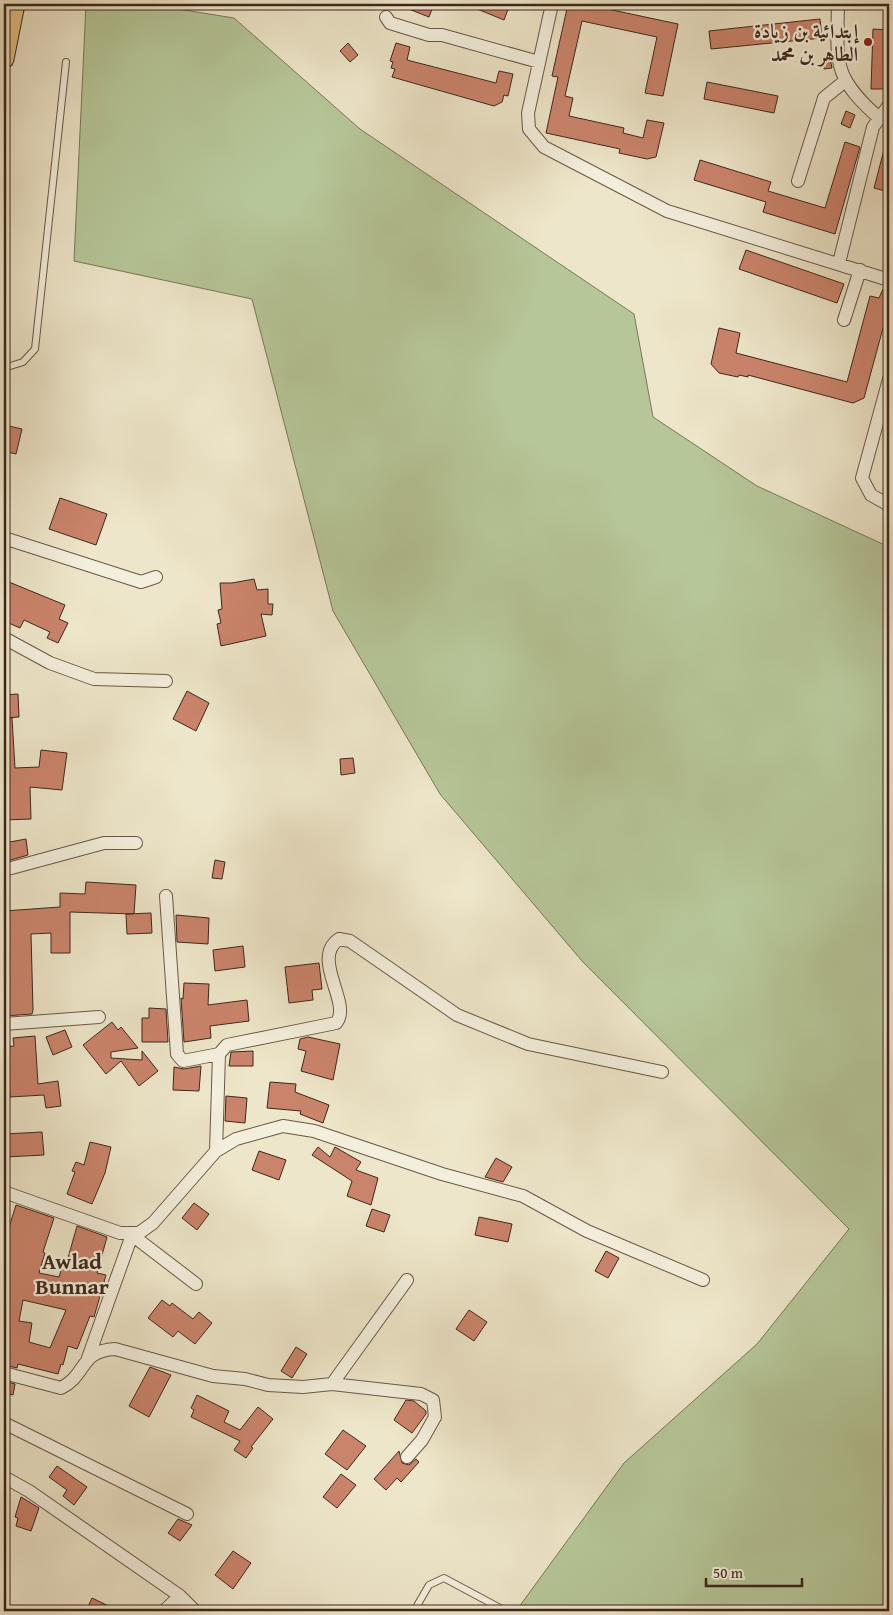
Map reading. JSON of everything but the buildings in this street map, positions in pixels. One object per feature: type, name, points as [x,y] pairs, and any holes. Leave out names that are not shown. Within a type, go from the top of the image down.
[{"type":"main road","points":[[4,59],[15,4]]},
{"type":"street","points":[[552,4],[528,113],[529,129],[544,147],[666,211],[889,280]]},
{"type":"street","points":[[838,4],[837,58],[845,81],[856,96],[879,118]]},
{"type":"street","points":[[386,17],[390,23],[429,35],[442,35],[539,62]]},
{"type":"street","points":[[798,181],[824,98],[845,81]]},
{"type":"street","points":[[839,263],[873,127],[889,105]]},
{"type":"street","points":[[844,320],[860,270]]},
{"type":"street","points":[[889,379],[862,478],[871,495],[889,505]]},
{"type":"street","points":[[4,538],[142,582],[156,577]]},
{"type":"street","points":[[4,638],[50,663],[94,679],[166,682]]},
{"type":"street","points":[[4,870],[104,843],[136,843]]},
{"type":"street","points":[[166,896],[177,1054],[182,1061],[219,1054],[227,1045],[336,1023],[340,1014],[328,959],[334,943],[339,939],[350,941],[457,1014],[528,1044],[662,1072]]},
{"type":"street","points":[[4,1024],[99,1017]]},
{"type":"street","points":[[216,1151],[219,1054]]},
{"type":"street","points":[[4,1192],[120,1233],[140,1234],[153,1223],[216,1151],[236,1139],[283,1126],[314,1131],[442,1174],[524,1196],[587,1231],[703,1280]]},
{"type":"street","points":[[132,1235],[196,1284]]},
{"type":"street","points":[[4,1372],[61,1388],[71,1383],[88,1358],[132,1235]]},
{"type":"street","points":[[332,1384],[407,1280]]},
{"type":"street","points":[[88,1358],[101,1350],[115,1349],[213,1376],[245,1379],[268,1385],[303,1387],[332,1384],[421,1394],[433,1400],[435,1417],[422,1440],[407,1456]]},
{"type":"street","points":[[4,1423],[187,1514]]},
{"type":"street","points":[[4,1477],[29,1491],[180,1596],[195,1611]]},
{"type":"street","points":[[164,1611],[180,1596]]},
{"type":"lane","points":[[4,368],[23,362],[35,348],[66,62]]},
{"type":"lane","points":[[414,1611],[429,1585],[444,1578],[500,1608]]},
{"type":"green space","points":[[86,4],[147,4],[234,18],[360,129],[634,314],[653,417],[757,486],[889,547],[889,1611],[516,1611],[624,1463],[757,1344],[849,1229],[582,961],[440,794],[333,611],[252,299],[74,261]]},
{"type":"place","name":"إبتدائية بن زيادة الطاهر بن محمد","points":[[868,42]]},
{"type":"district","name":"Awlad Bunnar","points":[[72,1274]]}]
